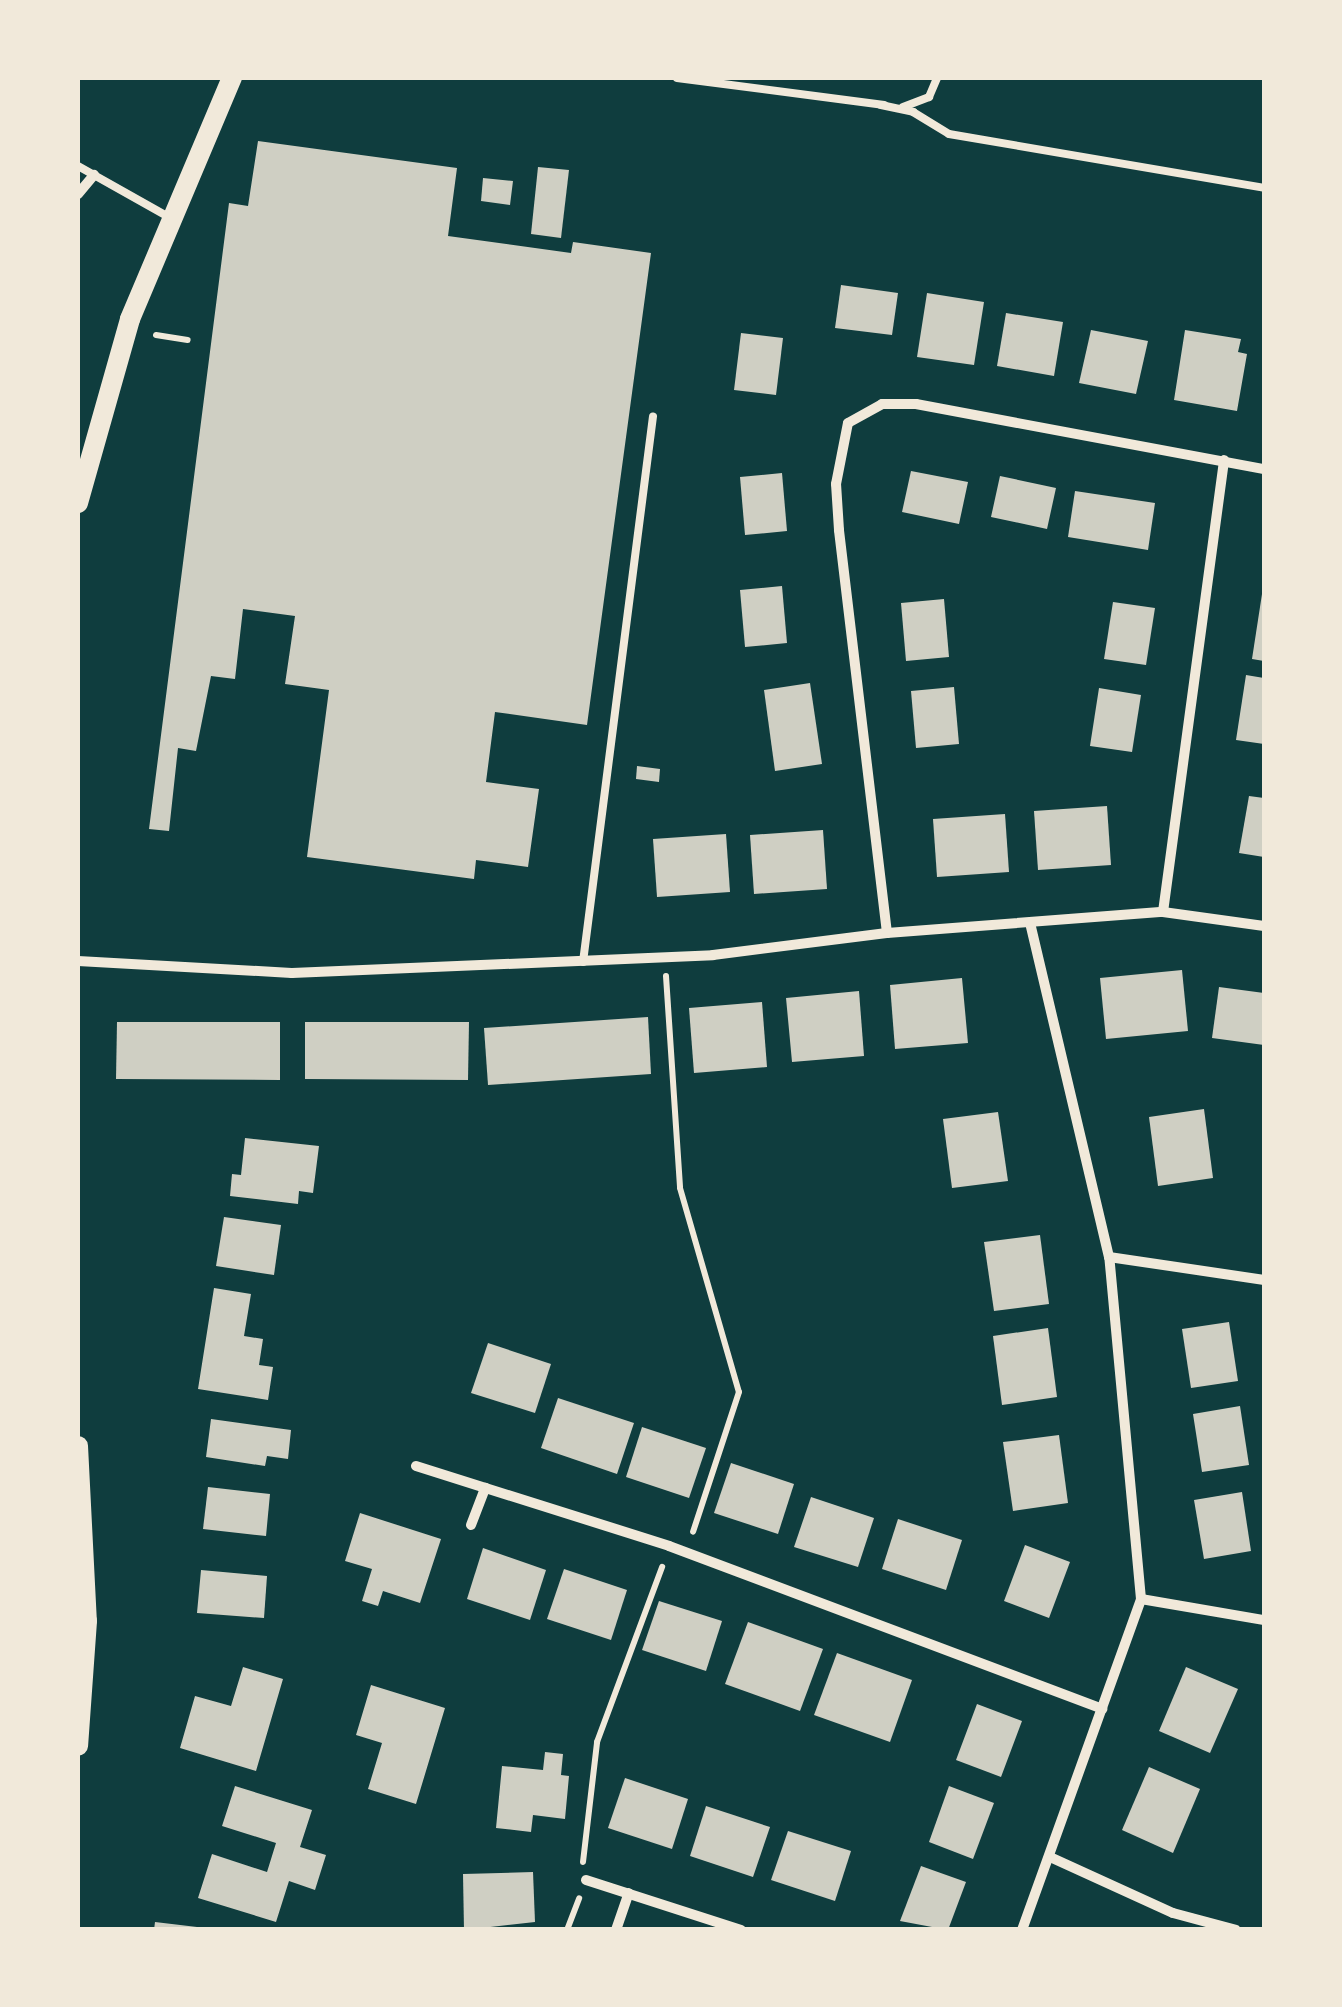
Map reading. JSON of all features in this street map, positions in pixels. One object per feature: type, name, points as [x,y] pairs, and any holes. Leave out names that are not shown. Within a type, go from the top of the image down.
[{"type":"main road","points":[[78,503],[130,319],[169,218],[232,78]]},
{"type":"main road","points":[[78,1446],[88,1621],[78,1746]]},
{"type":"street","points":[[78,194],[94,175]]},
{"type":"street","points":[[886,933],[838,530],[836,484],[848,422],[882,404],[916,404],[1264,468]]},
{"type":"street","points":[[1163,912],[1224,460]]},
{"type":"street","points":[[78,961],[292,973],[665,958],[886,933],[1163,912],[1264,926]]},
{"type":"street","points":[[1022,1930],[1142,1598],[1109,1257],[1030,924]]},
{"type":"street","points":[[1109,1257],[1264,1280]]},
{"type":"street","points":[[416,1466],[670,1546],[1102,1709]]},
{"type":"street","points":[[471,1526],[484,1488]]},
{"type":"street","points":[[1142,1598],[1264,1620]]},
{"type":"street","points":[[1050,1857],[1173,1913],[1236,1930]]},
{"type":"street","points":[[586,1880],[741,1930]]},
{"type":"street","points":[[616,1930],[629,1893]]},
{"type":"lane","points":[[678,78],[881,104],[917,105],[932,94],[937,78]]},
{"type":"lane","points":[[881,104],[913,112],[949,134],[1264,188]]},
{"type":"lane","points":[[78,166],[169,218]]},
{"type":"lane","points":[[584,962],[653,416]]},
{"type":"path","points":[[156,335],[188,340]]},
{"type":"path","points":[[665,958],[680,1188],[740,1392],[686,1552]]},
{"type":"path","points":[[586,1880],[582,1855],[597,1742],[670,1546]]},
{"type":"building","points":[[258,141],[457,168],[448,236],[571,253],[573,242],[651,253],[587,725],[495,712],[486,782],[539,789],[528,867],[476,860],[474,879],[307,857],[329,690],[285,684],[295,616],[243,609],[235,679],[211,676],[196,751],[178,748],[169,831],[149,829],[229,203],[248,206]]},
{"type":"building","points":[[538,167],[569,170],[561,238],[531,234]]},
{"type":"building","points":[[483,178],[513,181],[510,205],[481,201]]},
{"type":"building","points":[[841,285],[898,293],[892,335],[835,328]]},
{"type":"building","points":[[927,293],[984,302],[974,365],[917,357]]},
{"type":"building","points":[[1006,313],[1063,322],[1054,376],[997,366]]},
{"type":"building","points":[[1091,330],[1148,341],[1136,394],[1079,383]]},
{"type":"building","points":[[1185,330],[1241,339],[1238,352],[1247,354],[1237,411],[1174,400]]},
{"type":"building","points":[[741,333],[783,338],[776,395],[734,390]]},
{"type":"building","points":[[911,471],[968,482],[959,524],[902,512]]},
{"type":"building","points":[[782,473],[787,531],[745,535],[740,477]]},
{"type":"building","points":[[1000,476],[1056,488],[1047,529],[991,517]]},
{"type":"building","points":[[1075,491],[1155,503],[1148,550],[1068,537]]},
{"type":"building","points":[[782,586],[787,643],[745,647],[740,590]]},
{"type":"building","points":[[1264,595],[1264,661],[1252,659]]},
{"type":"building","points":[[944,599],[949,657],[906,661],[901,603]]},
{"type":"building","points":[[1113,602],[1155,608],[1146,665],[1104,659]]},
{"type":"building","points":[[1246,675],[1264,678],[1264,744],[1236,740]]},
{"type":"building","points":[[810,683],[822,764],[775,771],[764,690]]},
{"type":"building","points":[[954,687],[959,744],[916,748],[911,691]]},
{"type":"building","points":[[1099,688],[1141,695],[1132,752],[1090,746]]},
{"type":"building","points":[[637,766],[660,769],[659,782],[636,779]]},
{"type":"building","points":[[1249,796],[1264,798],[1264,857],[1239,853]]},
{"type":"building","points":[[1107,806],[1111,865],[1038,870],[1034,811]]},
{"type":"building","points":[[1005,814],[1009,872],[937,877],[933,819]]},
{"type":"building","points":[[823,830],[827,889],[754,894],[750,835]]},
{"type":"building","points":[[726,834],[730,892],[657,897],[653,839]]},
{"type":"building","points":[[1182,970],[1188,1031],[1106,1039],[1100,978]]},
{"type":"building","points":[[962,978],[968,1043],[895,1049],[890,985]]},
{"type":"building","points":[[1219,987],[1264,993],[1264,1045],[1212,1038]]},
{"type":"building","points":[[859,991],[864,1056],[792,1062],[786,998]]},
{"type":"building","points":[[762,1002],[767,1067],[694,1073],[689,1008]]},
{"type":"building","points":[[648,1017],[651,1074],[488,1085],[484,1028]]},
{"type":"building","points":[[117,1022],[280,1022],[280,1080],[116,1079]]},
{"type":"building","points":[[305,1022],[469,1022],[468,1080],[305,1079]]},
{"type":"building","points":[[1204,1109],[1213,1178],[1158,1186],[1149,1117]]},
{"type":"building","points":[[998,1112],[1008,1181],[952,1188],[943,1119]]},
{"type":"building","points":[[245,1138],[319,1146],[313,1193],[299,1191],[298,1204],[230,1196],[232,1174],[241,1175]]},
{"type":"building","points":[[224,1217],[281,1225],[274,1275],[216,1266]]},
{"type":"building","points":[[1040,1235],[1049,1304],[994,1311],[984,1242]]},
{"type":"building","points":[[214,1288],[251,1294],[244,1336],[263,1339],[259,1365],[273,1367],[268,1400],[198,1389]]},
{"type":"building","points":[[1229,1322],[1238,1381],[1191,1388],[1182,1329]]},
{"type":"building","points":[[1048,1328],[1057,1397],[1002,1405],[993,1336]]},
{"type":"building","points":[[488,1343],[551,1364],[535,1413],[471,1393]]},
{"type":"building","points":[[558,1398],[634,1423],[617,1474],[541,1448]]},
{"type":"building","points":[[1240,1406],[1249,1465],[1202,1472],[1193,1414]]},
{"type":"building","points":[[211,1419],[291,1430],[288,1459],[267,1456],[265,1466],[206,1457]]},
{"type":"building","points":[[642,1427],[706,1448],[689,1498],[626,1477]]},
{"type":"building","points":[[1059,1435],[1068,1503],[1013,1511],[1003,1442]]},
{"type":"building","points":[[731,1463],[794,1484],[778,1534],[714,1513]]},
{"type":"building","points":[[208,1487],[270,1494],[266,1536],[203,1529]]},
{"type":"building","points":[[1242,1492],[1251,1551],[1204,1559],[1194,1500]]},
{"type":"building","points":[[811,1497],[874,1518],[858,1567],[794,1547]]},
{"type":"building","points":[[360,1513],[441,1539],[420,1603],[383,1591],[378,1606],[362,1601],[372,1569],[345,1561]]},
{"type":"building","points":[[898,1519],[962,1540],[946,1590],[882,1569]]},
{"type":"building","points":[[1025,1545],[1070,1562],[1049,1618],[1004,1601]]},
{"type":"building","points":[[483,1548],[546,1570],[530,1620],[467,1599]]},
{"type":"building","points":[[564,1569],[627,1590],[611,1640],[547,1619]]},
{"type":"building","points":[[201,1570],[267,1576],[264,1618],[197,1613]]},
{"type":"building","points":[[659,1601],[722,1621],[706,1671],[642,1650]]},
{"type":"building","points":[[748,1622],[823,1649],[800,1711],[725,1684]]},
{"type":"building","points":[[837,1653],[912,1680],[890,1742],[814,1715]]},
{"type":"building","points":[[243,1667],[283,1679],[256,1771],[180,1748],[195,1696],[231,1706]]},
{"type":"building","points":[[1186,1667],[1238,1689],[1210,1753],[1159,1731]]},
{"type":"building","points":[[371,1685],[445,1708],[416,1804],[368,1789],[382,1743],[356,1735]]},
{"type":"building","points":[[977,1704],[1022,1721],[1001,1777],[956,1760]]},
{"type":"building","points":[[545,1752],[563,1754],[561,1775],[569,1776],[565,1819],[533,1815],[531,1832],[496,1828],[502,1766],[543,1770]]},
{"type":"building","points":[[1149,1767],[1200,1789],[1173,1853],[1122,1830]]},
{"type":"building","points":[[625,1778],[688,1799],[672,1849],[608,1828]]},
{"type":"building","points":[[235,1786],[312,1810],[300,1847],[326,1855],[315,1890],[289,1881],[276,1922],[198,1898],[212,1854],[267,1872],[276,1843],[222,1826]]},
{"type":"building","points":[[949,1786],[994,1803],[973,1859],[929,1842]]},
{"type":"building","points":[[706,1806],[770,1827],[753,1877],[690,1856]]},
{"type":"building","points":[[788,1831],[851,1851],[835,1901],[771,1880]]},
{"type":"building","points":[[921,1866],[966,1882],[948,1930],[900,1921]]},
{"type":"building","points":[[533,1872],[535,1922],[464,1930],[463,1874]]},
{"type":"building","points":[[155,1922],[197,1927],[197,1930],[154,1930]]}]
